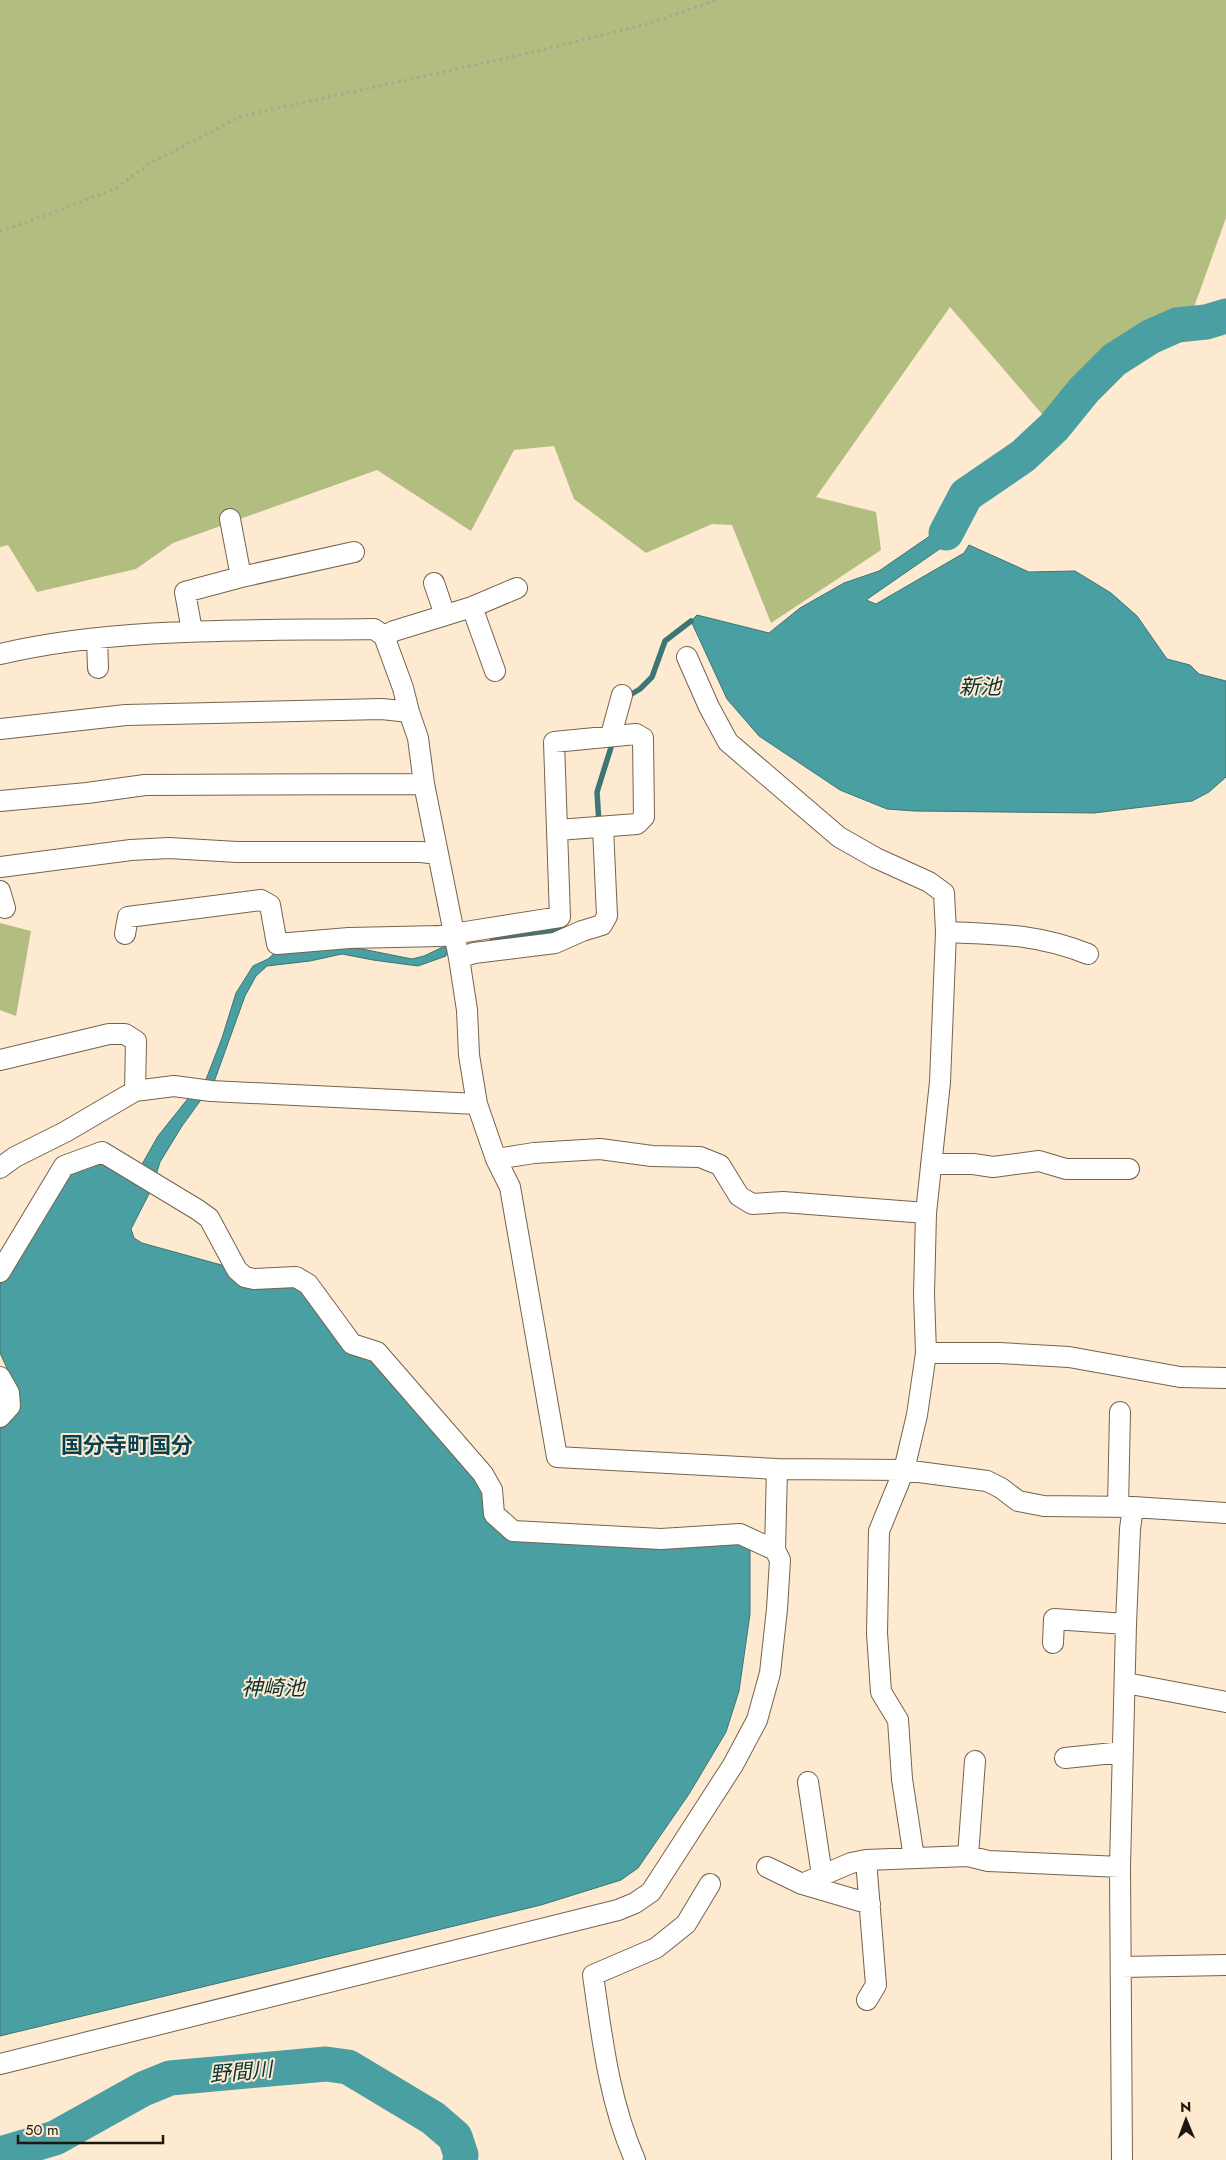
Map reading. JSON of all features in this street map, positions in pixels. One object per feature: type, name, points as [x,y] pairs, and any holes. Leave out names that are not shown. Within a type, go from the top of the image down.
[{"type":"street","points":[[230,519],[240,577]]},
{"type":"street","points":[[192,632],[185,592],[240,577],[354,552]]},
{"type":"street","points":[[434,583],[445,615]]},
{"type":"street","points":[[384,636],[394,631],[472,607],[517,588]]},
{"type":"street","points":[[472,607],[495,671]]},
{"type":"street","points":[[0,654],[97,639],[192,632],[374,629],[384,636],[403,688],[418,738],[424,784],[457,947],[467,1010],[469,1055],[477,1104],[496,1159],[510,1187],[557,1457],[777,1469],[904,1470],[987,1481],[1001,1488],[1018,1501],[1036,1504],[1226,1513]]},
{"type":"street","points":[[97,639],[98,668]]},
{"type":"street","points":[[687,658],[709,707],[728,742],[839,837],[876,858],[930,882],[944,893],[946,932],[940,1082],[926,1213],[924,1294],[926,1353],[917,1415],[904,1470],[878,1531],[877,1633],[880,1692],[898,1720],[902,1779],[914,1858]]},
{"type":"street","points":[[611,735],[622,695]]},
{"type":"street","points":[[0,728],[126,715],[382,709],[409,712]]},
{"type":"street","points":[[457,947],[560,917],[554,742],[611,735],[636,734],[643,738],[644,817],[638,824],[558,830]]},
{"type":"street","points":[[0,801],[87,793],[145,784],[424,784]]},
{"type":"street","points":[[125,934],[128,917],[261,900],[270,905],[277,944],[350,938],[440,936],[457,947],[474,953],[555,944],[582,931],[602,925],[607,916],[603,827]]},
{"type":"street","points":[[0,867],[131,850],[169,848],[236,852],[421,852],[438,854]]},
{"type":"street","points":[[946,932],[1020,935],[1064,944],[1088,954]]},
{"type":"street","points":[[0,1060],[109,1034],[125,1034],[136,1041],[135,1091]]},
{"type":"street","points":[[0,1168],[15,1157],[135,1091],[174,1086],[202,1090],[477,1104]]},
{"type":"street","points":[[496,1159],[534,1153],[600,1150],[652,1156],[700,1157],[720,1165],[740,1196],[752,1204],[783,1202],[926,1213]]},
{"type":"street","points":[[0,1272],[64,1166],[102,1152],[209,1218],[237,1270],[245,1277],[254,1279],[296,1277],[308,1284],[352,1344],[378,1352],[483,1474],[492,1490],[494,1514],[512,1531],[661,1538],[740,1534],[775,1550]]},
{"type":"street","points":[[931,1164],[973,1164],[994,1167],[1039,1161],[1066,1169],[1129,1169]]},
{"type":"street","points":[[926,1353],[999,1353],[1069,1357],[1180,1377],[1226,1378]]},
{"type":"street","points":[[0,1377],[9,1394],[10,1406],[0,1417]]},
{"type":"street","points":[[1120,1412],[1126,1507],[1130,1529],[1120,1867],[1122,2160]]},
{"type":"street","points":[[0,2064],[618,1910],[635,1903],[651,1892],[733,1765],[757,1720],[770,1672],[777,1609],[780,1560],[775,1550],[777,1469]]},
{"type":"street","points":[[1053,1643],[1054,1619],[1126,1624]]},
{"type":"street","points":[[1126,1683],[1226,1702]]},
{"type":"street","points":[[1065,1758],[1123,1752]]},
{"type":"street","points":[[968,1856],[975,1761]]},
{"type":"street","points":[[808,1782],[822,1875]]},
{"type":"street","points":[[802,1884],[850,1863],[866,1860],[968,1856],[988,1861],[1120,1867]]},
{"type":"street","points":[[866,1860],[876,1986],[867,2000]]},
{"type":"street","points":[[767,1867],[802,1884],[870,1904]]},
{"type":"street","points":[[635,2160],[624,2136],[608,2078],[593,1975],[656,1948],[686,1924],[710,1884]]},
{"type":"street","points":[[1121,1967],[1226,1965]]},
{"type":"path","points":[[0,230],[50,214],[116,188],[152,162],[242,116],[543,50],[651,23],[716,0]]},
{"type":"green space","points":[[0,0],[1226,0],[1226,218],[1193,310],[1145,325],[1042,414],[950,307],[816,497],[876,512],[881,550],[771,623],[732,525],[712,524],[646,553],[574,499],[554,446],[514,450],[471,531],[377,470],[173,543],[136,569],[37,592],[8,545],[0,547]]},
{"type":"green space","points":[[0,923],[31,931],[16,1016],[0,1010]]},
{"type":"water","name":"新池","points":[[940,529],[954,539],[866,600],[876,604],[964,553],[969,545],[1029,572],[1075,571],[1111,593],[1137,616],[1167,659],[1190,665],[1199,674],[1226,681],[1226,777],[1209,792],[1192,801],[1094,813],[887,809],[840,790],[759,736],[727,699],[691,621],[697,615],[769,633],[800,608],[844,583],[879,571]]},
{"type":"water","name":"神崎池","points":[[337,944],[412,959],[424,956],[447,945],[446,956],[418,966],[342,954],[310,961],[267,966],[256,976],[245,996],[214,1082],[182,1126],[160,1162],[152,1188],[131,1229],[134,1238],[142,1243],[225,1266],[293,1282],[372,1355],[479,1478],[493,1525],[727,1540],[750,1547],[750,1614],[739,1691],[726,1732],[689,1794],[638,1868],[621,1880],[541,1905],[0,2036],[0,1429],[8,1424],[16,1408],[17,1390],[0,1353],[0,1283],[64,1174],[88,1160],[141,1166],[158,1136],[190,1096],[205,1082],[222,1038],[236,993],[253,966],[268,959],[276,952]]},
{"type":"waterway","points":[[946,533],[966,495],[1023,456],[1054,427],[1084,390],[1114,360],[1150,337],[1177,325],[1206,322],[1226,316]]},
{"type":"waterway","points":[[628,699],[630,695],[640,689],[652,677],[665,641],[691,621]]},
{"type":"waterway","points":[[599,824],[597,792],[613,741]]},
{"type":"waterway","points":[[492,941],[567,929]]},
{"type":"waterway","name":"野間川","points":[[0,2154],[55,2138],[143,2089],[170,2078],[326,2064],[348,2067],[433,2118],[455,2137],[461,2155],[460,2160]]},
{"type":"district","name":"国分寺町国分","points":[[127,1445]]}]
